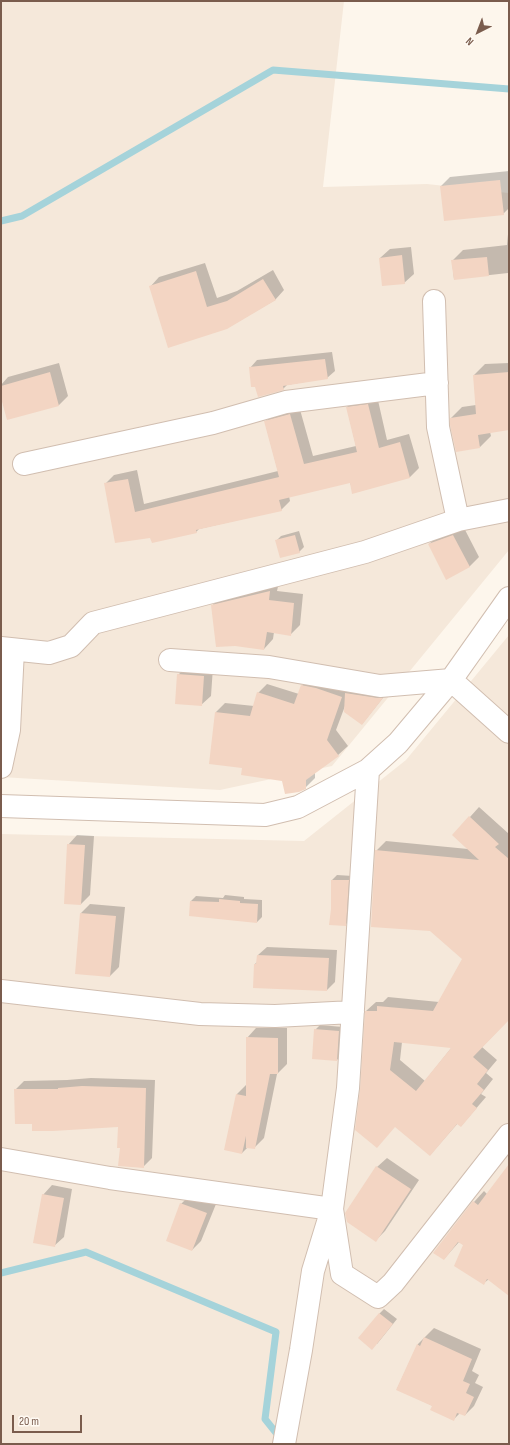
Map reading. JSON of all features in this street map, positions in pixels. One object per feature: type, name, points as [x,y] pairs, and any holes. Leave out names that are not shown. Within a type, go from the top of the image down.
[{"type":"street","points":[[434,301],[438,427],[458,520]]},
{"type":"street","points":[[24,464],[213,423],[286,402],[437,383]]},
{"type":"street","points":[[1,767],[9,730],[7,649],[49,653],[71,646],[93,623],[365,552],[458,520],[509,510]]},
{"type":"street","points":[[1,806],[265,815],[298,807],[368,770],[398,743],[451,680],[509,598]]},
{"type":"street","points":[[170,660],[269,667],[380,686],[451,680],[509,732]]},
{"type":"street","points":[[284,1444],[301,1350],[313,1271],[332,1209],[348,1088],[354,1012],[368,770]]},
{"type":"street","points":[[1,991],[200,1014],[275,1016],[354,1012]]},
{"type":"street","points":[[332,1209],[342,1274],[378,1297],[393,1283],[509,1135]]},
{"type":"street","points":[[1,1159],[110,1178],[332,1209]]},
{"type":"shaded area","points":[[1,1],[344,1],[323,187],[427,184],[509,193],[509,550],[332,766],[220,790],[1,777]]},
{"type":"shaded area","points":[[509,635],[509,1444],[1,1444],[1,834],[304,841],[406,760]]},
{"type":"building","points":[[500,180],[504,215],[444,221],[440,186]]},
{"type":"building","points":[[402,255],[405,284],[382,286],[379,258]]},
{"type":"building","points":[[487,257],[489,276],[454,280],[451,260]]},
{"type":"building","points":[[196,271],[207,307],[227,301],[263,279],[276,300],[227,329],[168,348],[149,286]]},
{"type":"building","points":[[325,359],[328,379],[283,386],[284,390],[258,397],[255,387],[251,387],[249,367]]},
{"type":"building","points":[[50,372],[59,406],[7,420],[1,398],[1,386]]},
{"type":"building","points":[[509,372],[509,430],[478,435],[480,448],[456,452],[450,425],[450,418],[476,414],[473,375]]},
{"type":"building","points":[[368,404],[379,448],[400,442],[410,478],[352,494],[350,483],[279,500],[282,511],[196,530],[197,533],[152,543],[150,538],[115,543],[104,483],[128,479],[135,512],[279,477],[264,421],[290,414],[304,464],[357,452],[346,407]]},
{"type":"building","points":[[295,535],[300,553],[280,558],[275,540]]},
{"type":"building","points":[[453,535],[470,567],[446,580],[428,544]]},
{"type":"building","points":[[270,591],[269,600],[294,603],[291,636],[267,632],[264,650],[235,646],[216,647],[211,605]]},
{"type":"building","points":[[177,674],[204,676],[202,706],[175,704]]},
{"type":"building","points":[[301,685],[316,688],[342,697],[327,740],[339,756],[306,780],[306,789],[299,792],[285,794],[282,781],[241,775],[242,768],[209,764],[215,712],[250,716],[257,692],[294,704]]},
{"type":"building","points":[[345,693],[383,698],[362,725],[344,712]]},
{"type":"building","points":[[469,816],[499,844],[495,847],[509,859],[509,1020],[473,1057],[488,1070],[477,1084],[484,1090],[472,1104],[477,1108],[461,1127],[457,1124],[430,1156],[395,1127],[377,1148],[355,1130],[360,1089],[365,1011],[377,1011],[377,1006],[433,1011],[462,959],[430,931],[371,927],[375,850],[479,860],[452,835]],"holes":[[[394,1042],[451,1048],[416,1091],[390,1070]]]},
{"type":"building","points":[[67,844],[85,845],[81,905],[64,904]]},
{"type":"building","points":[[331,880],[349,880],[346,926],[329,925],[331,909]]},
{"type":"building","points":[[219,899],[240,901],[240,903],[258,904],[257,923],[189,916],[190,901],[219,902]]},
{"type":"building","points":[[80,913],[116,916],[110,977],[75,974]]},
{"type":"building","points":[[257,955],[329,958],[327,991],[253,988],[254,964],[256,964]]},
{"type":"building","points":[[314,1029],[339,1031],[337,1061],[312,1059]]},
{"type":"building","points":[[246,1037],[278,1038],[278,1074],[270,1074],[255,1149],[246,1148],[246,1136],[242,1154],[224,1150],[236,1094],[246,1096]]},
{"type":"building","points":[[82,1086],[146,1088],[144,1168],[118,1166],[120,1148],[117,1148],[118,1127],[32,1131],[32,1124],[15,1124],[14,1089],[58,1089]]},
{"type":"building","points":[[509,1164],[509,1296],[487,1279],[484,1285],[454,1266],[463,1245],[458,1242],[444,1260],[433,1253],[473,1201],[478,1205]]},
{"type":"building","points":[[376,1166],[411,1189],[376,1242],[347,1222],[345,1213]]},
{"type":"building","points":[[42,1194],[64,1198],[55,1247],[33,1243]]},
{"type":"building","points":[[180,1203],[207,1213],[192,1251],[166,1241]]},
{"type":"building","points":[[379,1313],[393,1324],[372,1350],[358,1338]]},
{"type":"building","points":[[424,1337],[472,1359],[463,1381],[470,1384],[466,1393],[474,1397],[465,1416],[457,1413],[454,1421],[430,1410],[432,1406],[396,1390],[417,1344],[420,1346]]},
{"type":"waterway","points":[[1,221],[22,216],[273,70],[509,89]]},
{"type":"waterway","points":[[1,1273],[86,1252],[276,1332],[265,1419],[281,1439]]}]
